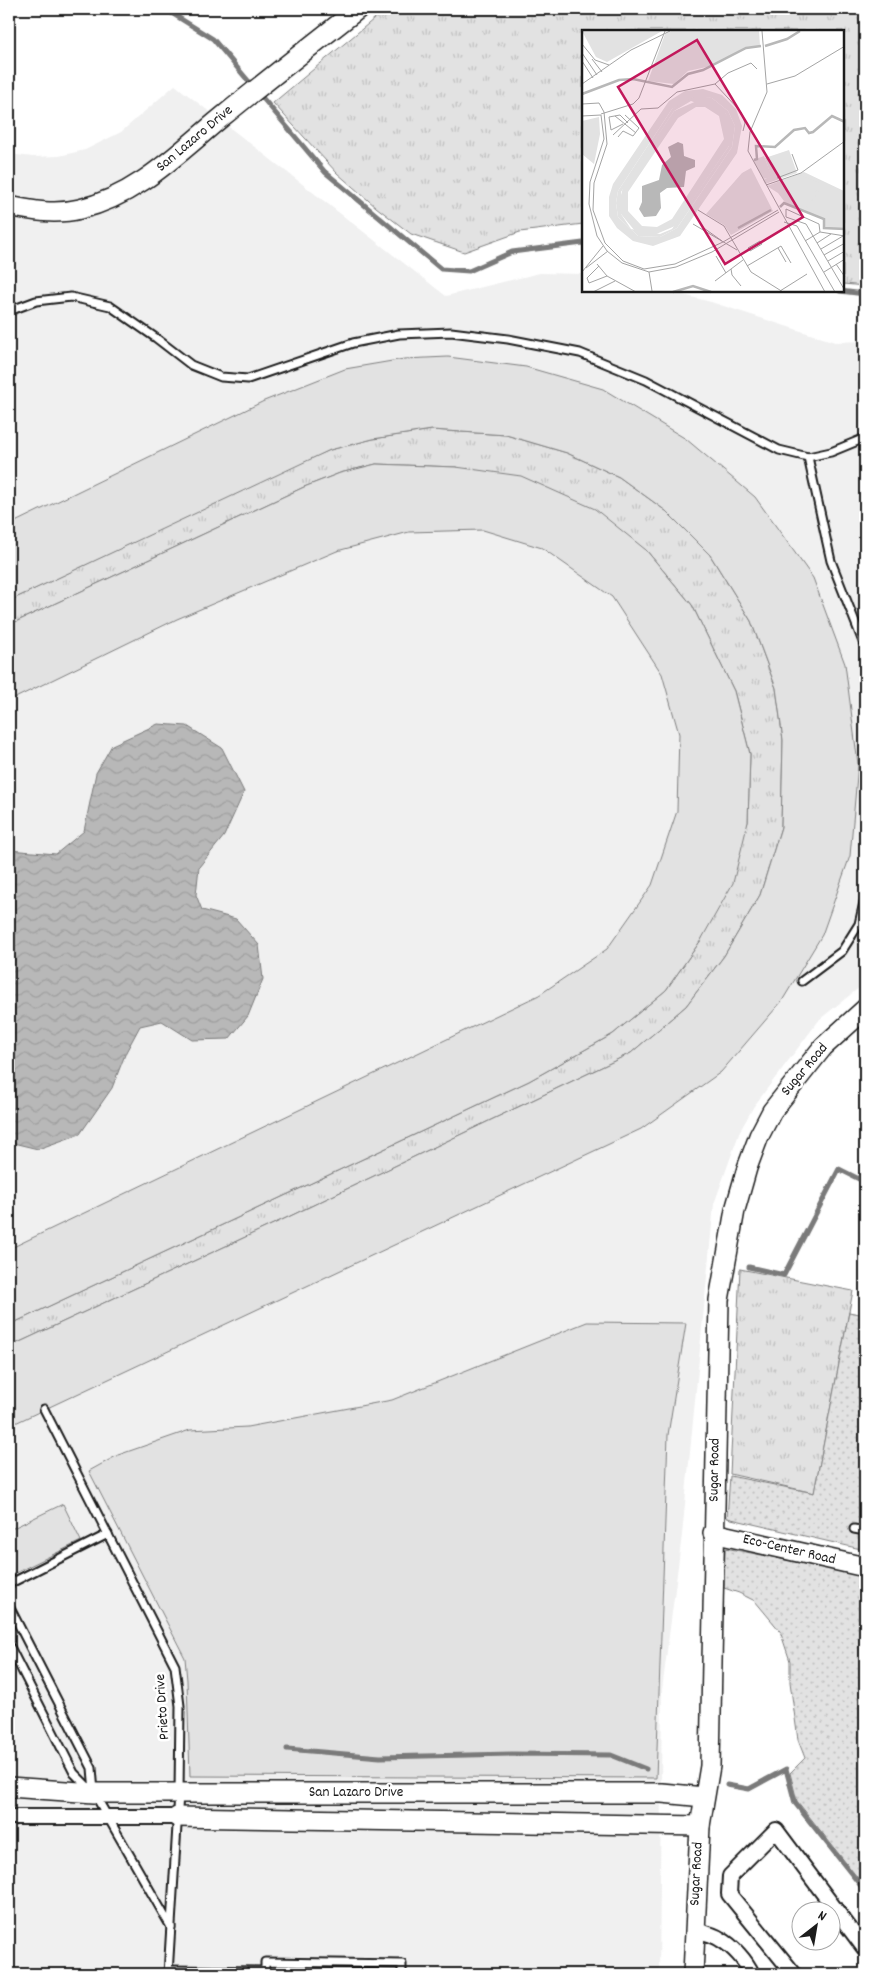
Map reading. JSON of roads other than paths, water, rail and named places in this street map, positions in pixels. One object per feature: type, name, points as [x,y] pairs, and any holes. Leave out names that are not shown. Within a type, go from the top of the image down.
[{"type":"street","name":"San Lazaro Drive","points":[[9,206],[39,212],[79,210],[116,196],[155,173],[358,9]]},
{"type":"street","name":"Sugar Road","points":[[693,1974],[700,1826],[710,1766],[719,1300],[735,1210],[747,1168],[759,1136],[777,1104],[823,1047],[865,1009]]},
{"type":"street","name":"Eco-Center Road","points":[[713,1533],[865,1567]]},
{"type":"street","name":"San Lazaro Drive","points":[[9,1787],[94,1793],[662,1793],[704,1796]]},
{"type":"street","name":"San Lazaro Drive","points":[[9,1817],[177,1817],[700,1826]]},
{"type":"street","points":[[794,1974],[729,1894],[730,1876],[776,1830],[865,1949]]},
{"type":"street","points":[[694,1930],[720,1939],[748,1966],[752,1974]]},
{"type":"lane","points":[[9,311],[36,301],[71,297],[110,306],[191,365],[221,377],[248,379],[353,343],[399,334],[451,332],[508,339],[580,353],[646,380],[779,450],[808,457],[831,452],[865,438]]},
{"type":"lane","points":[[808,457],[830,561],[865,647]]},
{"type":"lane","points":[[802,981],[842,951],[859,924],[865,898]]},
{"type":"lane","name":"Prieto Drive","points":[[44,1409],[175,1666],[180,1706],[179,1793],[168,1972]]},
{"type":"lane","points":[[854,1529],[865,1531]]},
{"type":"lane","points":[[9,1584],[108,1534]]},
{"type":"lane","points":[[9,1606],[92,1768],[94,1793]]},
{"type":"lane","points":[[9,1645],[74,1773],[94,1793],[171,1927]]},
{"type":"lane","points":[[168,1972],[265,1972],[265,1962],[402,1964],[402,1974]]},
{"type":"water","points":[[158,724],[187,726],[222,748],[244,792],[224,836],[199,867],[196,895],[202,910],[236,919],[259,945],[263,979],[248,1016],[229,1039],[192,1040],[162,1021],[140,1026],[126,1052],[112,1088],[80,1134],[38,1149],[9,1142],[9,850],[56,854],[84,831],[96,773],[112,745]]},
{"type":"waterway","points":[[165,9],[213,39],[325,172],[441,269],[469,271],[512,252],[582,243]]},
{"type":"waterway","points":[[844,291],[865,294]]},
{"type":"waterway","points":[[749,1267],[784,1275],[839,1169],[865,1182]]},
{"type":"waterway","points":[[287,1749],[380,1757],[512,1754],[611,1755],[646,1769]]},
{"type":"waterway","points":[[727,1785],[749,1789],[786,1769],[795,1803],[865,1891]]}]
